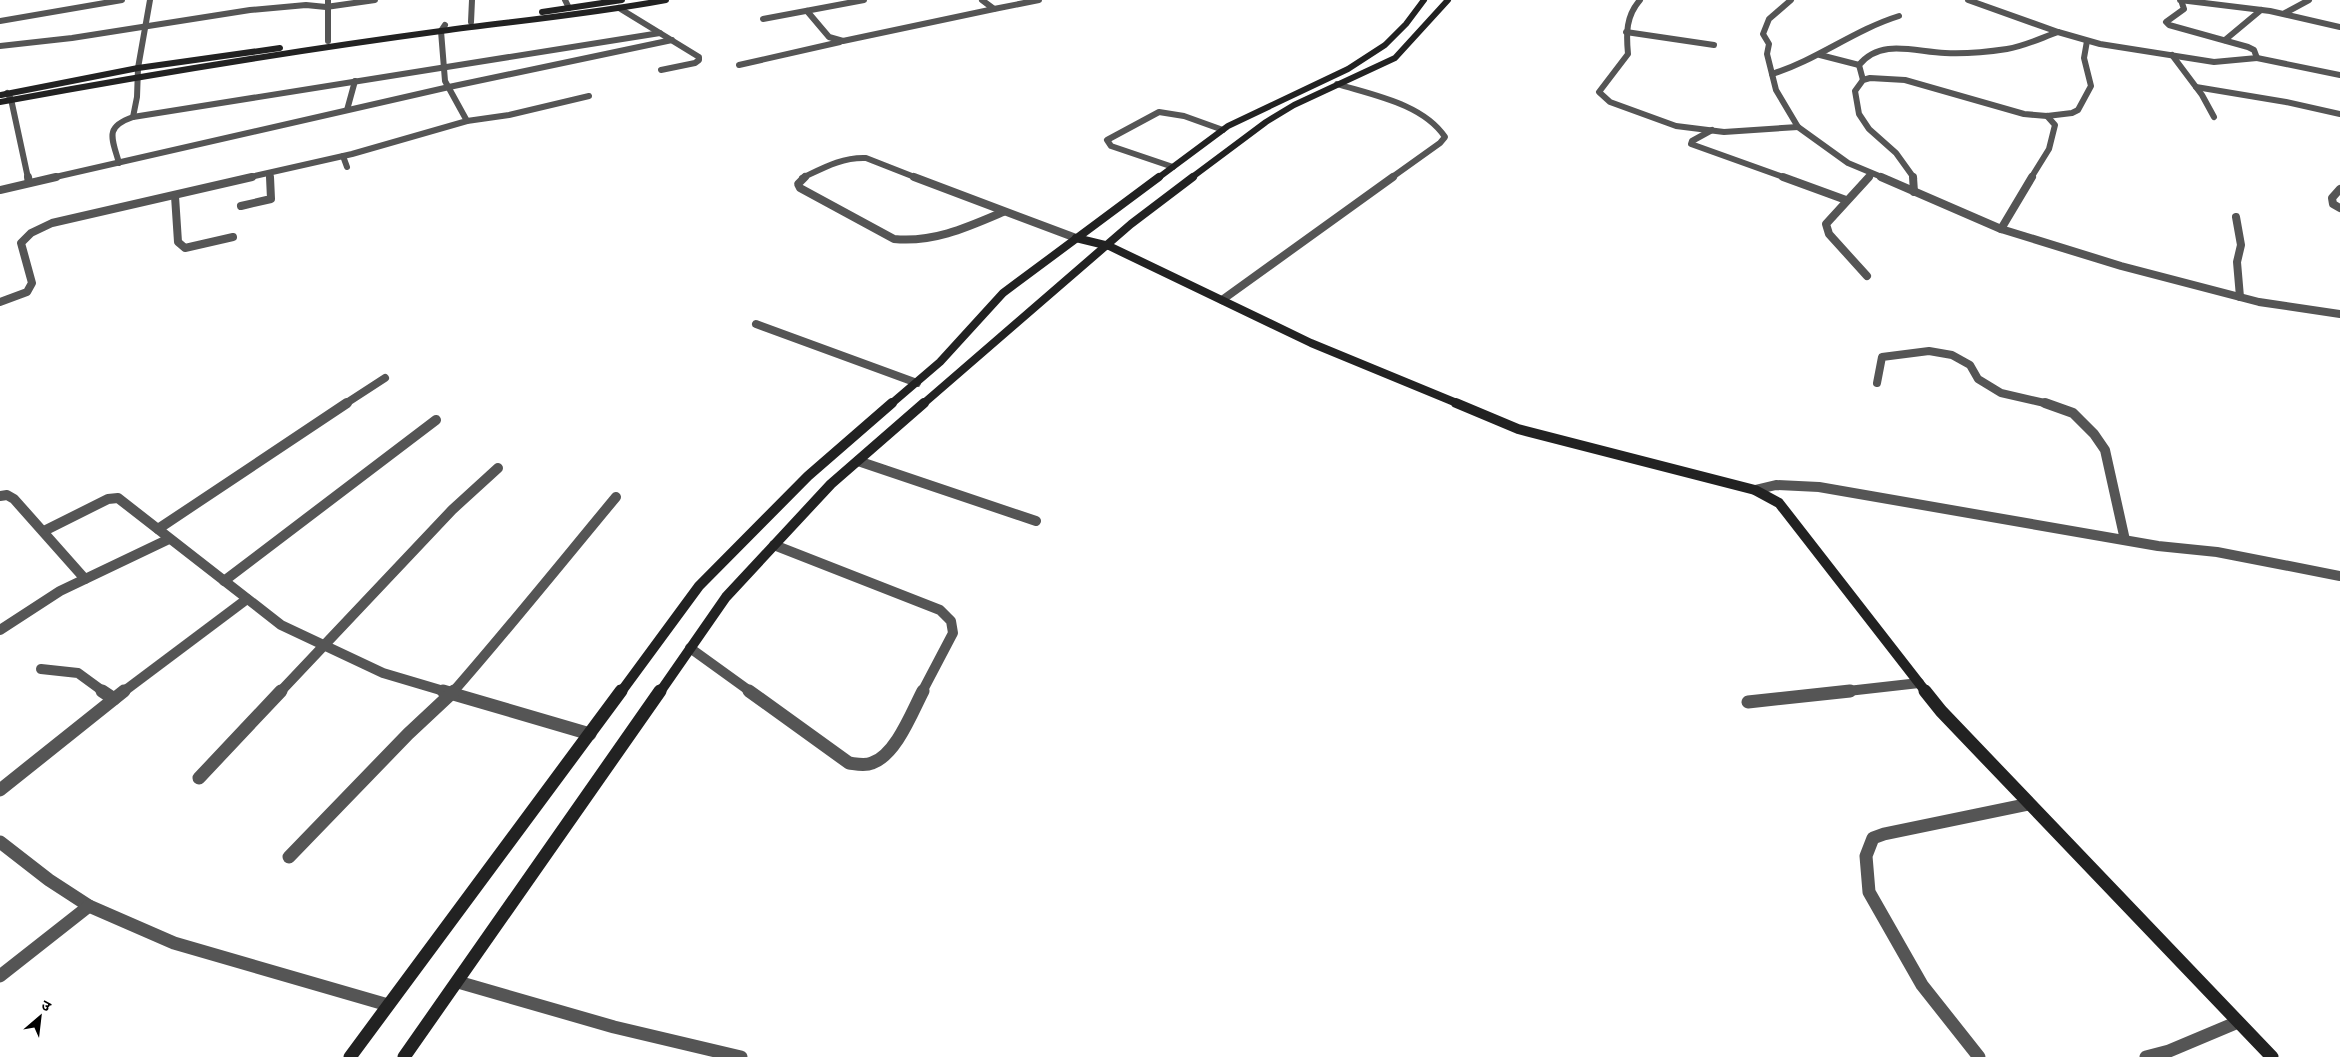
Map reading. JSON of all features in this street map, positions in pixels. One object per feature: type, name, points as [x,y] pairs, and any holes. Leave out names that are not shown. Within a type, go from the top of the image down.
[{"type":"street","points":[[0,21],[122,0]]},
{"type":"street","points":[[133,117],[139,76],[138,68],[150,0]]},
{"type":"street","points":[[0,46],[145,27],[250,10],[376,0]]},
{"type":"street","points":[[471,22],[472,0]]},
{"type":"street","points":[[565,0],[569,8]]},
{"type":"street","points":[[6,96],[443,28],[471,22],[622,0]]},
{"type":"street","points":[[0,102],[6,96],[138,68],[328,42],[619,8],[666,0]]},
{"type":"street","points":[[763,19],[864,0]]},
{"type":"street","points":[[982,0],[994,9]]},
{"type":"street","points":[[739,65],[1039,0]]},
{"type":"street","points":[[350,1057],[699,586],[808,476],[940,362],[1003,293],[1224,130],[1278,101],[1348,69],[1385,45],[1406,24],[1424,0]]},
{"type":"street","points":[[404,1057],[726,597],[831,484],[1109,246],[1131,224],[1266,122],[1294,105],[1395,58],[1448,0]]},
{"type":"street","points":[[1640,0],[1630,14],[1626,32],[1628,54],[1599,92],[1602,96],[1658,121],[1676,126],[1735,132],[1798,127]]},
{"type":"street","points":[[1791,0],[1769,19],[1762,34],[1769,44],[1767,54],[1776,90],[1798,127],[1848,163],[2001,229],[2121,266],[2258,302],[2340,314]]},
{"type":"street","points":[[1968,0],[2087,41],[2226,62],[2257,58],[2340,75]]},
{"type":"street","points":[[2180,0],[2285,14],[2340,27]]},
{"type":"street","points":[[2180,0],[2184,9],[2169,18],[2166,22],[2169,25],[2248,47],[2254,50],[2257,58]]},
{"type":"street","points":[[2285,14],[2309,0]]},
{"type":"street","points":[[328,42],[329,3]]},
{"type":"street","points":[[619,8],[699,57],[700,60],[661,70]]},
{"type":"street","points":[[2225,40],[2260,10]]},
{"type":"street","points":[[807,12],[829,37],[843,41]]},
{"type":"street","points":[[1772,74],[1804,64],[1864,28],[1878,21],[1899,16]]},
{"type":"street","points":[[443,28],[445,81],[467,122]]},
{"type":"street","points":[[1626,32],[1714,45]]},
{"type":"street","points":[[1859,64],[1865,57],[1884,49],[1909,48],[1948,53],[2001,49],[2018,46],[2058,32]]},
{"type":"street","points":[[119,163],[113,140],[113,128],[118,122],[133,117],[660,33]]},
{"type":"street","points":[[0,190],[448,87],[672,40]]},
{"type":"street","points":[[1914,192],[1914,179],[1896,153],[1869,129],[1859,114],[1855,91],[1863,80],[1870,78],[1905,80],[2024,114],[2047,116],[2072,113],[2078,110],[2091,86],[2084,58],[2087,41]]},
{"type":"street","points":[[1820,55],[1859,64]]},
{"type":"street","points":[[2172,55],[2196,87],[2214,117]]},
{"type":"street","points":[[1859,64],[1863,80]]},
{"type":"street","points":[[347,110],[355,81]]},
{"type":"street","points":[[1222,300],[1440,143],[1445,137],[1442,130],[1411,109],[1337,84]]},
{"type":"street","points":[[2196,87],[2295,103],[2340,114]]},
{"type":"street","points":[[6,96],[29,183]]},
{"type":"street","points":[[0,302],[27,292],[32,283],[21,242],[24,237],[35,230],[52,223],[270,174],[467,122],[509,115],[589,96]]},
{"type":"street","points":[[1173,167],[1111,146],[1107,140],[1159,112],[1184,116],[1224,130]]},
{"type":"street","points":[[2001,229],[2048,149],[2055,125],[2047,116]]},
{"type":"street","points":[[1712,130],[1692,141],[1691,144],[1846,200]]},
{"type":"street","points":[[343,156],[347,167]]},
{"type":"street","points":[[1002,212],[960,230],[913,240],[901,240],[800,188],[798,184],[801,179],[846,158],[855,156],[866,158],[1002,212],[1076,238],[1109,246],[1311,343],[1518,429],[1755,490],[1779,503],[1941,711],[2272,1057]]},
{"type":"street","points":[[241,206],[271,199],[270,174]]},
{"type":"street","points":[[1868,276],[1826,228],[1826,224],[1846,200],[1872,174]]},
{"type":"street","points":[[2340,189],[2332,198],[2333,204],[2340,208]]},
{"type":"street","points":[[175,196],[178,242],[185,248],[233,238]]},
{"type":"street","points":[[2236,217],[2241,245],[2237,262],[2240,297]]},
{"type":"street","points":[[756,324],[917,382]]},
{"type":"street","points":[[1877,383],[1882,357],[1929,351],[1952,355],[1970,365],[1978,379],[2001,393],[2042,402],[2073,413],[2094,434],[2106,450],[2125,540]]},
{"type":"street","points":[[158,529],[385,378]]},
{"type":"street","points":[[224,581],[436,420]]},
{"type":"street","points":[[858,461],[1036,521]]},
{"type":"street","points":[[199,778],[452,510],[498,468]]},
{"type":"street","points":[[1755,490],[1776,485],[1819,487],[2125,540],[2218,552],[2340,576]]},
{"type":"street","points":[[0,496],[7,495],[14,499],[85,579]]},
{"type":"street","points":[[289,856],[401,740],[452,693],[519,617],[540,587],[616,497]]},
{"type":"street","points":[[44,532],[108,499],[118,498],[125,501],[169,539],[281,625],[384,673],[590,734]]},
{"type":"street","points":[[0,630],[60,591],[169,539]]},
{"type":"street","points":[[690,648],[849,763],[865,766],[880,762],[893,747],[953,633],[951,621],[940,610],[774,545]]},
{"type":"street","points":[[0,790],[114,699],[247,599]]},
{"type":"street","points":[[41,669],[78,673],[114,699]]},
{"type":"street","points":[[1748,702],[1919,683]]},
{"type":"street","points":[[1979,1057],[1922,984],[1869,892],[1865,878],[1868,846],[1874,838],[1884,834],[2029,804]]},
{"type":"street","points":[[0,842],[49,880],[89,906],[174,943],[388,1005]]},
{"type":"street","points":[[0,976],[89,906]]},
{"type":"street","points":[[458,982],[614,1027],[741,1057]]},
{"type":"street","points":[[2146,1057],[2169,1051],[2238,1022]]}]
